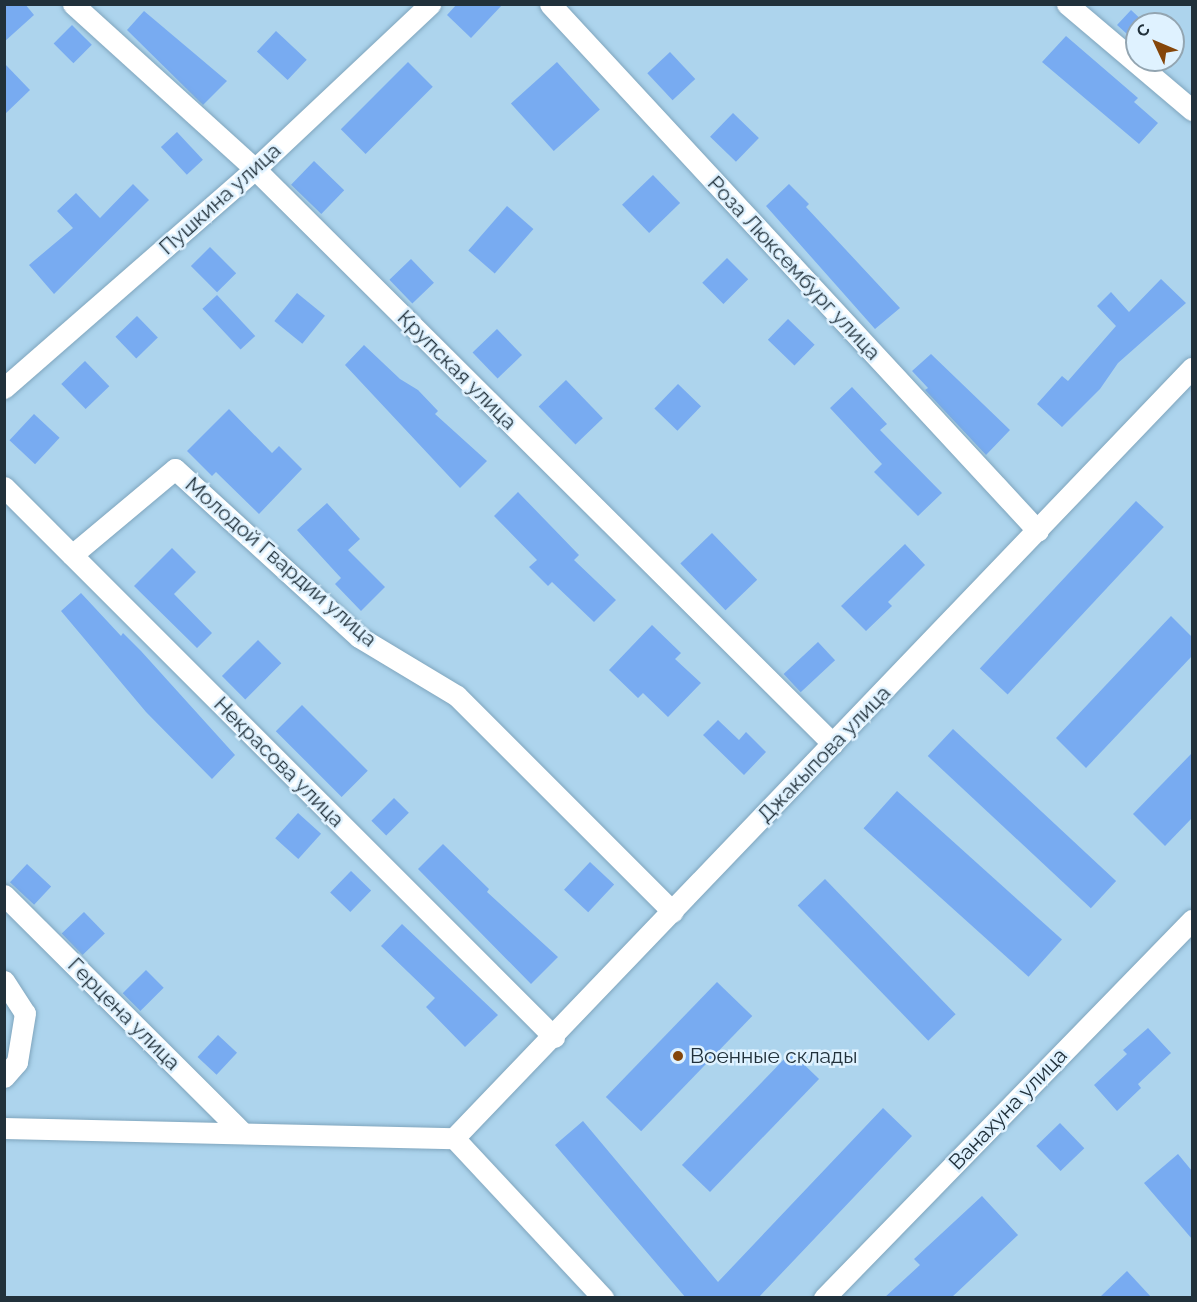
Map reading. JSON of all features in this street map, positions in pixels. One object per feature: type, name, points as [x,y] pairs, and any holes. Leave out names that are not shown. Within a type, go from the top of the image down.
[{"type":"street","name":"Крупская улица","points":[[73,4],[255,169],[833,744]]},
{"type":"street","name":"Пушкина улица","points":[[4,388],[255,169],[430,4]]},
{"type":"street","name":"Роза Люксембург улица","points":[[550,4],[1038,531]]},
{"type":"street","points":[[1067,4],[1192,110]]},
{"type":"street","name":"Джакыпова улица","points":[[454,1138],[554,1037],[1192,368]]},
{"type":"street","name":"Молодой Гвардии улица","points":[[72,555],[175,469],[359,638],[457,696],[673,912]]},
{"type":"street","name":"Некрасова улица","points":[[4,487],[554,1037]]},
{"type":"street","name":"Герцена улица","points":[[4,895],[243,1133]]},
{"type":"street","name":"Ванахуна улица","points":[[824,1298],[1192,920]]},
{"type":"street","points":[[4,981],[25,1013],[17,1062],[4,1077]]},
{"type":"street","points":[[4,1128],[454,1138],[603,1298]]},
{"type":"building","points":[[4,4],[25,4],[34,15],[4,42]]},
{"type":"building","points":[[457,4],[503,4],[471,38],[447,15]]},
{"type":"building","points":[[144,11],[227,81],[203,105],[127,30]]},
{"type":"building","points":[[1125,16],[1125,32],[1117,25]]},
{"type":"building","points":[[72,25],[92,45],[73,63],[54,43]]},
{"type":"building","points":[[276,31],[307,60],[288,80],[257,51]]},
{"type":"building","points":[[1066,36],[1138,98],[1134,102],[1158,123],[1139,144],[1042,62]]},
{"type":"building","points":[[670,52],[695,79],[673,100],[647,73]]},
{"type":"building","points":[[408,62],[433,87],[366,154],[341,129]]},
{"type":"building","points":[[557,62],[600,110],[554,151],[511,103]]},
{"type":"building","points":[[4,63],[30,90],[4,115]]},
{"type":"building","points":[[733,113],[759,138],[736,162],[710,137]]},
{"type":"building","points":[[177,132],[203,160],[187,175],[161,147]]},
{"type":"building","points":[[314,161],[344,190],[321,214],[291,185]]},
{"type":"building","points":[[653,175],[680,203],[649,233],[622,205]]},
{"type":"building","points":[[133,184],[149,200],[54,294],[29,265],[73,228],[57,211],[76,193],[100,218]]},
{"type":"building","points":[[789,184],[809,204],[806,207],[900,308],[875,329],[766,206]]},
{"type":"building","points":[[507,206],[533,229],[495,273],[468,251]]},
{"type":"building","points":[[210,247],[236,273],[217,292],[191,266]]},
{"type":"building","points":[[727,258],[748,279],[723,304],[702,283]]},
{"type":"building","points":[[411,259],[434,283],[412,304],[389,280]]},
{"type":"building","points":[[1161,279],[1186,303],[1118,363],[1100,389],[1062,427],[1037,404],[1062,376],[1068,381],[1116,326],[1097,306],[1111,292],[1129,312]]},
{"type":"building","points":[[297,293],[325,316],[302,344],[274,321]]},
{"type":"building","points":[[217,295],[255,336],[241,350],[202,309]]},
{"type":"building","points":[[137,316],[158,338],[136,358],[115,337]]},
{"type":"building","points":[[788,319],[815,345],[794,366],[768,340]]},
{"type":"building","points":[[497,329],[522,355],[498,379],[473,353]]},
{"type":"building","points":[[364,345],[400,379],[418,390],[438,411],[435,414],[487,461],[460,488],[345,365]]},
{"type":"building","points":[[931,354],[1010,430],[986,455],[925,390],[928,388],[912,371]]},
{"type":"building","points":[[85,361],[109,386],[86,409],[61,384]]},
{"type":"building","points":[[566,380],[603,418],[575,445],[539,406]]},
{"type":"building","points":[[678,384],[701,406],[677,431],[654,408]]},
{"type":"building","points":[[852,387],[887,424],[880,430],[942,493],[918,516],[874,472],[882,464],[830,408]]},
{"type":"building","points":[[229,409],[272,453],[279,446],[302,469],[259,514],[216,472],[212,476],[187,451]]},
{"type":"building","points":[[34,414],[60,438],[35,464],[9,440]]},
{"type":"building","points":[[518,492],[579,555],[574,560],[616,600],[594,622],[552,582],[548,586],[529,567],[537,560],[494,516]]},
{"type":"building","points":[[1136,501],[1164,527],[1008,694],[980,668]]},
{"type":"building","points":[[327,503],[360,539],[348,550],[385,587],[361,611],[335,584],[341,578],[297,530]]},
{"type":"building","points":[[712,533],[757,580],[726,610],[680,564]]},
{"type":"building","points":[[905,544],[925,565],[888,602],[892,606],[866,631],[841,606]]},
{"type":"building","points":[[172,548],[196,572],[174,594],[212,633],[197,648],[134,586]]},
{"type":"building","points":[[81,593],[121,636],[123,633],[141,651],[235,755],[212,779],[146,712],[61,611]]},
{"type":"building","points":[[1171,616],[1192,637],[1192,656],[1086,768],[1056,738]]},
{"type":"building","points":[[652,625],[681,653],[675,659],[701,683],[668,717],[643,693],[638,698],[609,670]]},
{"type":"building","points":[[258,640],[281,663],[245,699],[222,676]]},
{"type":"building","points":[[818,642],[835,660],[801,692],[784,674]]},
{"type":"building","points":[[302,705],[368,771],[342,797],[276,731]]},
{"type":"building","points":[[718,720],[739,740],[746,732],[766,752],[744,775],[703,735]]},
{"type":"building","points":[[953,729],[1116,881],[1091,908],[928,756]]},
{"type":"building","points":[[1192,753],[1192,818],[1165,846],[1133,814]]},
{"type":"building","points":[[897,791],[1062,940],[1029,977],[864,828]]},
{"type":"building","points":[[394,798],[409,813],[386,835],[371,821]]},
{"type":"building","points":[[298,813],[321,834],[298,859],[275,838]]},
{"type":"building","points":[[443,844],[489,889],[487,892],[558,957],[531,984],[418,869]]},
{"type":"building","points":[[590,862],[614,885],[588,912],[564,890]]},
{"type":"building","points":[[27,864],[51,887],[34,905],[10,882]]},
{"type":"building","points":[[351,871],[371,890],[350,912],[330,893]]},
{"type":"building","points":[[825,879],[956,1014],[928,1041],[798,905]]},
{"type":"building","points":[[84,912],[105,934],[83,955],[62,934]]},
{"type":"building","points":[[402,924],[498,1015],[465,1047],[426,1007],[435,998],[381,946]]},
{"type":"building","points":[[146,970],[164,988],[140,1011],[123,993]]},
{"type":"building","name":"Военные склады","points":[[717,982],[752,1016],[641,1131],[606,1097]]},
{"type":"building","points":[[1148,1028],[1171,1053],[1138,1084],[1141,1088],[1117,1111],[1094,1085],[1127,1054],[1123,1050]]},
{"type":"building","points":[[218,1035],[237,1053],[217,1075],[198,1057]]},
{"type":"building","points":[[791,1052],[819,1079],[710,1192],[682,1165]]},
{"type":"building","points":[[883,1108],[912,1136],[758,1298],[686,1298],[555,1145],[583,1121],[718,1282]]},
{"type":"building","points":[[1060,1123],[1084,1148],[1061,1171],[1036,1146]]},
{"type":"building","points":[[1178,1154],[1192,1171],[1192,1239],[1144,1183]]},
{"type":"building","points":[[982,1196],[1018,1235],[951,1298],[884,1298],[920,1265],[914,1259]]},
{"type":"building","points":[[1127,1271],[1152,1298],[1099,1298]]},
{"type":"place","name":"Военные склады","points":[[678,1056]]}]
